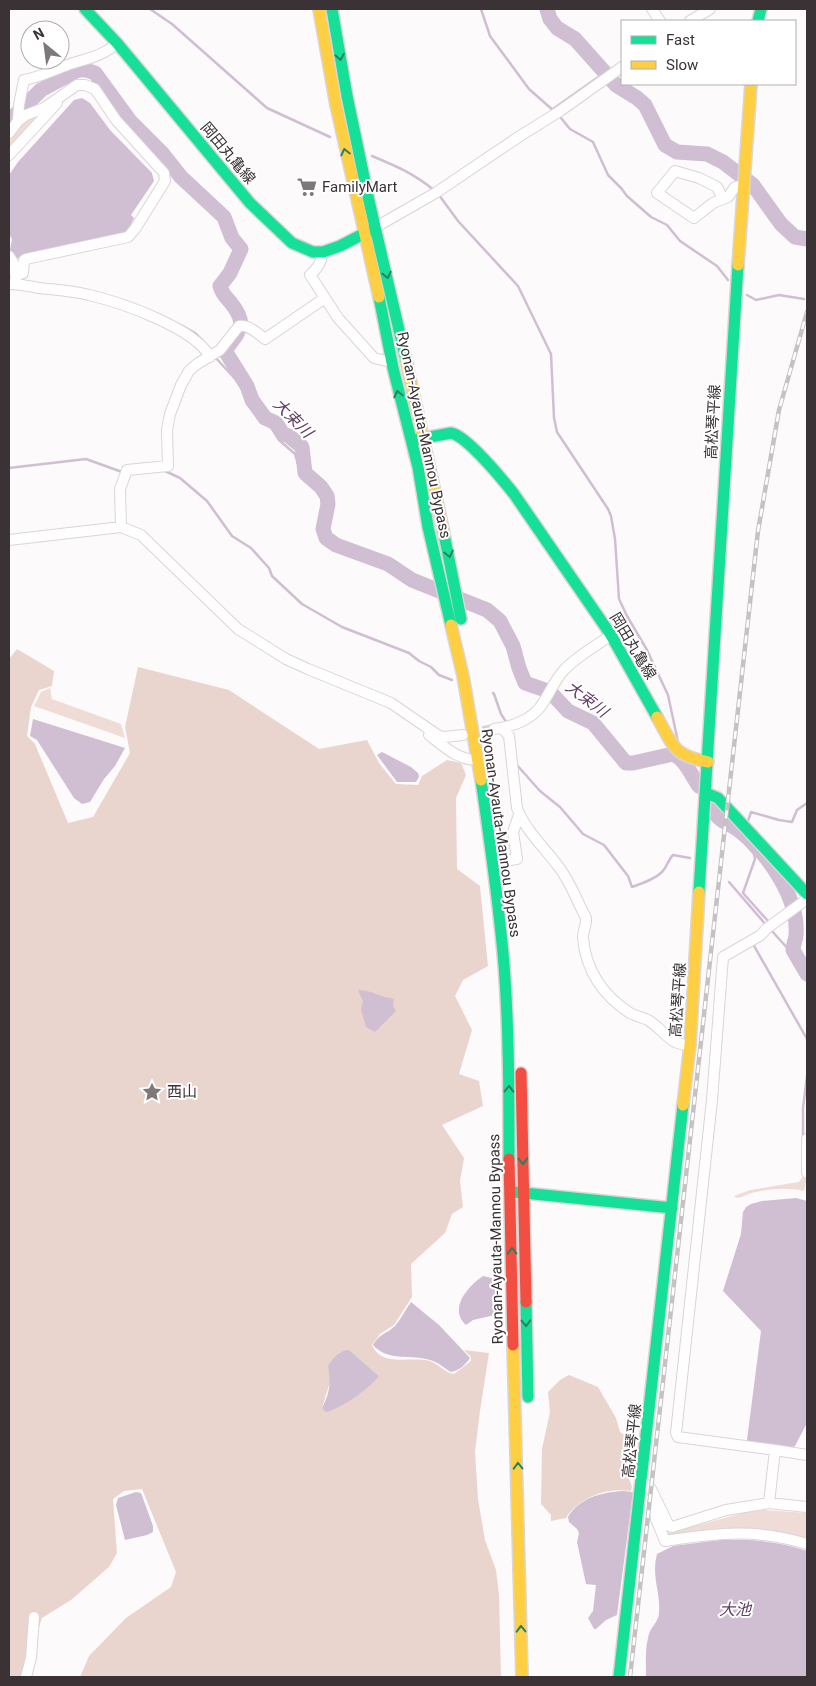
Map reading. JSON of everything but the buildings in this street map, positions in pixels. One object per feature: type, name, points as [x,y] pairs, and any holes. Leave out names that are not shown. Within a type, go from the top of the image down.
[{"type":"main road","name":"岡田丸亀線","points":[[85,9],[117,43],[250,203],[292,243],[314,252],[323,252]]},
{"type":"main road","name":"Ryonan-Ayauta-Mannou Bypass","points":[[319,9],[334,100],[382,310],[391,362],[411,441],[426,509],[428,527],[463,676],[478,760],[493,864],[504,966],[509,1075],[508,1161],[512,1256],[511,1295],[516,1399],[522,1677]]},
{"type":"main road","name":"Ryonan-Ayauta-Mannou Bypass","points":[[332,9],[347,96],[455,583],[487,748],[504,862],[515,964],[521,1077],[528,1408]]},
{"type":"main road","name":"高松琴平線","points":[[708,762],[750,85]]},
{"type":"main road","points":[[323,252],[376,228]]},
{"type":"main road","name":"岡田丸亀線","points":[[411,441],[451,433],[456,434],[501,478],[611,635],[677,750],[689,758],[708,762]]},
{"type":"main road","points":[[708,762],[706,793],[718,798],[807,894]]},
{"type":"main road","name":"高松琴平線","points":[[619,1677],[646,1485],[672,1208],[690,1046],[706,793]]},
{"type":"main road","points":[[510,1191],[672,1208]]},
{"type":"main road","points":[[532,1642],[533,1677]]},
{"type":"street","points":[[652,9],[659,20]]},
{"type":"street","points":[[692,20],[710,9]]},
{"type":"street","points":[[9,133],[18,119],[24,80],[94,57],[110,50],[117,43]]},
{"type":"street","points":[[376,228],[436,192],[520,136],[560,112],[621,68]]},
{"type":"street","points":[[16,279],[24,273],[24,260],[26,259],[128,237],[165,181],[164,172],[116,120],[94,89],[85,85],[77,85],[44,108],[18,119]]},
{"type":"street","points":[[9,156],[59,101],[59,98]]},
{"type":"street","points":[[723,199],[717,187],[699,178],[675,171],[657,194],[694,218],[713,203],[723,199],[728,197],[734,187],[743,180]]},
{"type":"street","points":[[323,252],[317,269],[310,275],[338,318],[374,358],[391,362]]},
{"type":"street","points":[[9,256],[14,264],[16,279]]},
{"type":"street","points":[[16,279],[89,295],[145,314],[194,338],[212,355]]},
{"type":"street","points":[[121,527],[120,489],[126,470],[168,466],[167,430],[170,414],[181,385],[189,371],[220,350],[235,329],[241,326],[265,339],[325,298]]},
{"type":"street","points":[[9,540],[121,527],[141,535],[225,618],[238,629],[286,659],[391,703],[439,736],[463,735]]},
{"type":"street","points":[[611,635],[563,671],[535,713],[525,720],[503,727],[508,736],[516,808],[532,834],[560,867],[586,918],[587,922],[583,935],[587,957],[590,969],[602,988],[632,1014],[649,1021],[676,1042],[690,1046]]},
{"type":"street","points":[[423,725],[422,730],[460,758],[478,760]]},
{"type":"street","points":[[504,862],[517,859],[512,832],[519,815]]},
{"type":"street","points":[[807,899],[761,934],[723,957],[712,1100],[676,1433],[678,1437],[807,1455]]},
{"type":"street","points":[[807,1139],[807,1173]]},
{"type":"street","points":[[768,1503],[775,1450]]},
{"type":"street","points":[[646,1485],[669,1526],[726,1510],[768,1503],[807,1507]]},
{"type":"street","points":[[646,1485],[656,1520],[665,1541],[704,1534],[746,1532],[778,1536],[807,1544]]},
{"type":"street","points":[[26,1677],[31,1658],[34,1617]]},
{"type":"shaded area","points":[[53,104],[9,152],[9,139],[27,118]]},
{"type":"shaded area","points":[[17,649],[54,671],[52,686],[39,690],[31,707],[27,736],[35,744],[68,823],[93,817],[130,753],[125,727],[138,667],[229,690],[319,749],[367,740],[379,763],[396,784],[418,785],[422,776],[447,760],[461,763],[466,775],[456,798],[457,869],[480,886],[488,966],[463,980],[455,996],[472,1030],[459,1074],[479,1081],[483,1106],[442,1125],[464,1158],[460,1181],[463,1207],[452,1214],[445,1233],[411,1264],[412,1297],[394,1325],[380,1334],[372,1345],[377,1352],[390,1359],[430,1361],[454,1374],[471,1361],[471,1357],[464,1350],[489,1353],[475,1452],[478,1499],[485,1540],[496,1570],[499,1595],[501,1677],[80,1677],[89,1656],[126,1618],[171,1587],[176,1572],[142,1489],[124,1491],[113,1499],[117,1553],[109,1567],[71,1600],[42,1618],[26,1677],[9,1677],[9,659]],"holes":[[[349,1350],[379,1376],[322,1408],[339,1353]]]},
{"type":"shaded area","points":[[50,688],[52,699],[121,724],[125,738],[34,706],[41,692]]},
{"type":"shaded area","points":[[803,1176],[807,1178],[804,1191],[791,1189],[764,1190],[738,1198],[734,1196],[750,1190],[799,1182]]},
{"type":"shaded area","points":[[569,1375],[598,1387],[616,1418],[620,1432],[636,1443],[629,1479],[632,1486],[631,1491],[610,1491],[591,1497],[574,1508],[566,1518],[551,1521],[551,1515],[541,1504],[542,1449],[550,1412],[548,1392],[560,1380]]},
{"type":"shaded area","points":[[765,1510],[807,1513],[807,1542],[783,1536],[669,1538],[657,1512],[668,1533],[747,1512]]},
{"type":"water","points":[[82,98],[90,103],[110,130],[152,173],[154,181],[131,215],[134,218],[127,232],[121,236],[15,259],[10,250],[12,239],[9,234],[9,175],[18,162],[74,100]]},
{"type":"water","points":[[33,719],[125,748],[90,802],[82,804],[74,798],[37,740],[30,736]]},
{"type":"water","points":[[382,752],[411,767],[418,773],[419,777],[416,782],[397,782],[377,755]]},
{"type":"water","points":[[358,990],[394,999],[393,1006],[396,1011],[375,1032],[366,1027],[361,1010],[363,1001]]},
{"type":"water","points":[[796,1198],[807,1201],[807,1423],[795,1446],[791,1449],[748,1443],[761,1331],[723,1291],[741,1234],[743,1212],[746,1207],[762,1201]]},
{"type":"water","points":[[483,1276],[496,1279],[495,1315],[473,1320],[466,1325],[461,1319],[459,1312],[462,1298],[471,1286]]},
{"type":"water","points":[[411,1302],[439,1325],[470,1358],[462,1367],[451,1372],[433,1361],[423,1358],[393,1356],[386,1354],[373,1345],[378,1338],[395,1326]]},
{"type":"water","points":[[345,1350],[349,1350],[379,1376],[355,1397],[339,1407],[326,1412],[322,1408],[329,1387],[328,1366],[335,1356]]},
{"type":"water","points":[[623,1491],[633,1492],[617,1615],[594,1629],[588,1618],[593,1611],[596,1585],[586,1584],[577,1542],[579,1533],[569,1522],[568,1517],[578,1505],[592,1497]]},
{"type":"water","points":[[136,1492],[141,1493],[153,1526],[153,1532],[125,1540],[116,1505],[118,1498]]},
{"type":"water","name":"大池","points":[[720,1540],[764,1541],[807,1551],[807,1677],[646,1677],[647,1643],[650,1631],[659,1613],[655,1570],[657,1554],[673,1546]]},
{"type":"waterway","points":[[150,9],[172,24],[267,108],[330,137]]},
{"type":"waterway","points":[[481,9],[490,36],[529,89],[554,111]]},
{"type":"waterway","points":[[547,9],[550,19],[557,28],[575,39],[616,85],[645,105],[665,145],[677,152],[707,154],[723,162],[753,185],[781,224],[795,237],[807,239]]},
{"type":"waterway","name":"大束川","points":[[9,121],[41,90],[78,70],[95,73],[130,121],[162,153],[181,177],[224,217],[232,238],[241,249],[230,273],[220,286],[236,310],[241,322],[238,332],[226,349],[227,354],[247,386],[252,400],[265,418],[276,423],[283,434],[289,436],[302,447],[305,473],[321,487],[327,496],[328,504],[323,529],[326,538],[336,545],[388,564],[412,580],[487,610],[500,621],[513,646],[525,683],[548,691],[568,711],[593,723],[626,763],[673,754],[685,764],[699,786]]},
{"type":"waterway","points":[[553,109],[604,73]]},
{"type":"waterway","points":[[561,118],[570,129],[593,142],[608,175],[627,196],[651,217],[667,225],[680,241],[717,266],[728,280]]},
{"type":"waterway","points":[[372,156],[413,175],[435,191]]},
{"type":"waterway","points":[[439,195],[458,221],[518,286],[551,354],[554,418],[557,432],[611,516],[615,539],[619,599],[647,650],[668,695],[678,742]]},
{"type":"waterway","points":[[747,295],[756,300],[779,295],[804,299]]},
{"type":"waterway","points":[[179,324],[195,333],[203,341]]},
{"type":"waterway","name":"大束川","points":[[215,357],[238,382],[244,390],[249,403],[279,440],[295,454],[300,471],[304,475],[309,476]]},
{"type":"waterway","points":[[9,468],[86,459],[122,472]]},
{"type":"waterway","points":[[165,471],[180,478],[207,501],[232,536],[251,548],[269,568],[272,576],[302,604],[342,627],[409,653],[431,667],[439,675],[452,680]]},
{"type":"waterway","points":[[493,693],[501,714],[507,723]]},
{"type":"waterway","points":[[516,764],[540,791],[560,807],[583,834],[604,845],[628,876],[632,887],[659,875],[673,855],[690,858]]},
{"type":"waterway","points":[[748,821],[751,812],[792,822],[797,810],[807,803]]},
{"type":"waterway","name":"大束川","points":[[712,807],[717,816],[751,841],[780,878],[787,892],[796,921],[796,937],[793,950],[807,974]]},
{"type":"waterway","points":[[744,834],[742,840],[754,854],[755,859],[743,893],[768,921],[767,923]]},
{"type":"waterway","points":[[729,882],[767,926]]},
{"type":"waterway","name":"大束川","points":[[771,930],[790,951],[807,978]]},
{"type":"waterway","points":[[755,943],[753,944],[807,1039]]},
{"type":"waterway","points":[[803,1138],[803,1108],[807,1076]]},
{"type":"tunnel","points":[[468,734],[494,729]]},
{"type":"railway","points":[[630,1677],[758,531],[779,410],[807,312]]},
{"type":"traffic: fast","points":[[85,9],[117,43],[250,203],[292,243],[313,252],[323,252],[340,246],[373,229]]},
{"type":"traffic: fast","points":[[332,9],[347,96],[369,201],[406,360]]},
{"type":"traffic: fast","points":[[758,20],[761,9]]},
{"type":"traffic: fast","points":[[699,892],[738,265]]},
{"type":"traffic: fast","points":[[379,297],[393,368],[418,467],[428,527],[451,625]]},
{"type":"traffic: fast","points":[[414,440],[451,433],[466,442],[493,469],[514,494],[611,635],[657,717]]},
{"type":"traffic: fast","points":[[443,529],[461,619]]},
{"type":"traffic: fast","points":[[481,780],[497,896],[506,989],[509,1159]]},
{"type":"traffic: fast","points":[[706,793],[718,798],[807,894]]},
{"type":"traffic: fast","points":[[619,1677],[683,1105]]},
{"type":"traffic: fast","points":[[514,1192],[672,1208]]},
{"type":"traffic: fast","points":[[526,1302],[528,1397]]},
{"type":"traffic: slow","points":[[319,9],[336,105],[379,297]]},
{"type":"traffic: slow","points":[[738,265],[751,85]]},
{"type":"traffic: slow","points":[[406,360],[443,529]]},
{"type":"traffic: slow","points":[[451,625],[463,676],[481,780]]},
{"type":"traffic: slow","points":[[657,717],[671,743],[681,753],[708,762]]},
{"type":"traffic: slow","points":[[683,1105],[690,1045],[699,892]]},
{"type":"traffic: slow","points":[[513,1345],[522,1677]]},
{"type":"traffic: jam","points":[[521,1073],[526,1302]]},
{"type":"traffic: jam","points":[[509,1159],[513,1345]]},
{"type":"place","name":"FamilyMart","points":[[307,187]]},
{"type":"place","name":"西山","points":[[152,1092]]}]
